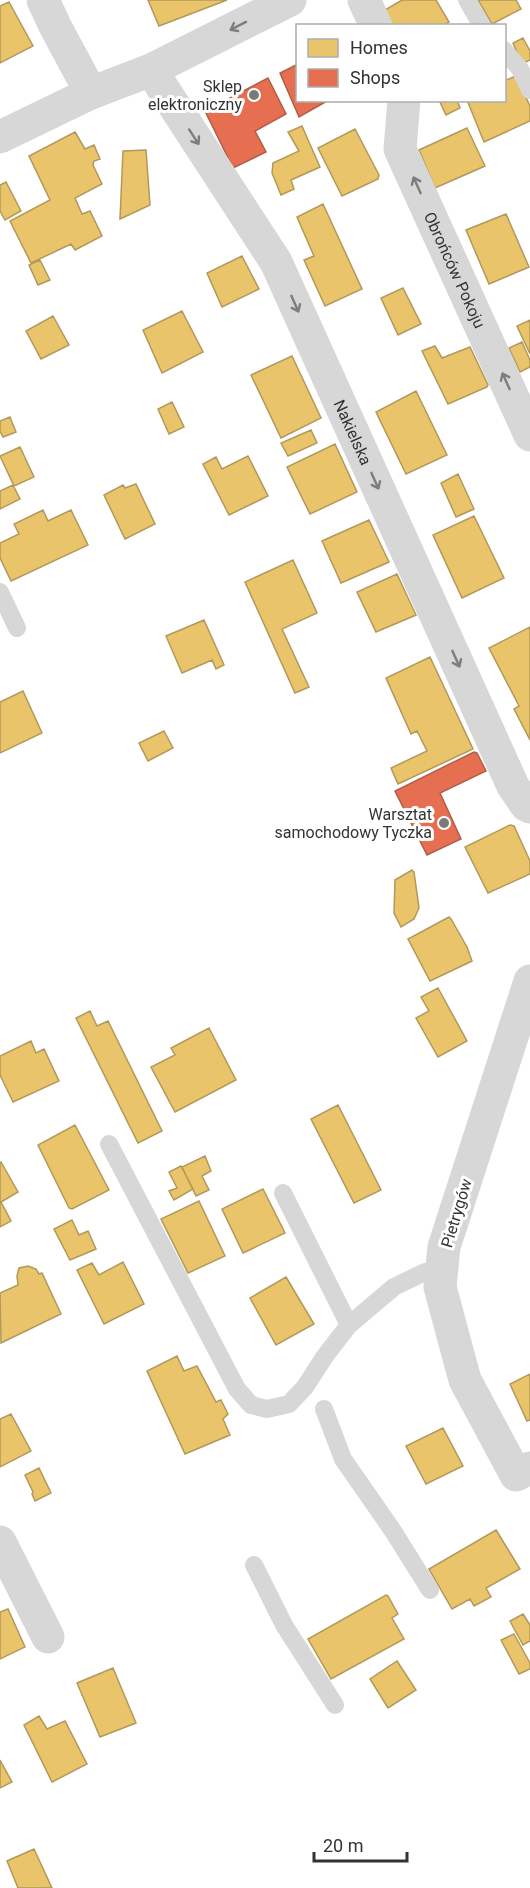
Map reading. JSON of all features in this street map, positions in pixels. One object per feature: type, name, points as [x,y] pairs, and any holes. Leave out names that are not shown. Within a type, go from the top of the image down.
[{"type":"street","points":[[42,0],[91,93]]},
{"type":"street","points":[[0,137],[91,93],[151,70],[290,0]]},
{"type":"street","points":[[364,0],[375,24]]},
{"type":"street","name":"Nakielska","points":[[151,70],[276,262],[513,786],[526,805],[530,807]]},
{"type":"street","name":"Obrońców Pokoju","points":[[404,102],[400,149],[530,435]]},
{"type":"street","name":"Pietrygów","points":[[523,1472],[465,1380],[440,1287],[444,1247],[530,981]]},
{"type":"street","points":[[0,1542],[48,1637]]},
{"type":"lane","points":[[467,0],[481,24]]},
{"type":"lane","points":[[506,52],[520,69],[530,90]]},
{"type":"lane","points":[[0,592],[17,628]]},
{"type":"lane","points":[[109,1144],[237,1389],[251,1405],[267,1409],[289,1404],[350,1325],[394,1287],[425,1272]]},
{"type":"lane","points":[[283,1193],[350,1325]]},
{"type":"lane","points":[[324,1409],[343,1459],[393,1531],[430,1590]]},
{"type":"lane","points":[[254,1565],[284,1625],[335,1705]]},
{"type":"building: Homes","points":[[148,0],[227,0],[159,26]]},
{"type":"building: Homes","points":[[402,0],[436,0],[449,22],[446,24],[392,24],[385,10]]},
{"type":"building: Homes","points":[[478,0],[516,0],[521,9],[492,24]]},
{"type":"building: Homes","points":[[9,2],[33,46],[0,63],[0,6]]},
{"type":"building: Homes","points":[[523,38],[530,51],[530,60],[522,64],[513,43]]},
{"type":"building: Homes","points":[[516,76],[530,106],[530,121],[484,142],[468,102],[506,102],[506,80]]},
{"type":"building: Homes","points":[[440,102],[458,102],[460,108],[446,115]]},
{"type":"building: Homes","points":[[302,126],[320,167],[291,180],[294,189],[281,195],[272,173],[273,163],[299,151],[288,132]]},
{"type":"building: Homes","points":[[467,128],[485,166],[435,188],[419,150]]},
{"type":"building: Homes","points":[[355,129],[379,175],[378,179],[342,196],[318,148]]},
{"type":"building: Homes","points":[[75,132],[85,149],[94,145],[100,159],[94,161],[93,165],[102,184],[75,198],[82,214],[90,211],[102,236],[75,250],[71,244],[31,263],[10,221],[50,200],[29,156]]},
{"type":"building: Homes","points":[[146,150],[150,205],[120,219],[123,151]]},
{"type":"building: Homes","points":[[6,182],[21,211],[5,220],[0,211],[0,185]]},
{"type":"building: Homes","points":[[323,204],[362,289],[325,306],[304,260],[314,256],[297,217]]},
{"type":"building: Homes","points":[[506,214],[529,267],[489,284],[466,230]]},
{"type":"building: Homes","points":[[242,256],[259,289],[222,307],[207,273]]},
{"type":"building: Homes","points":[[40,260],[50,280],[38,285],[29,265]]},
{"type":"building: Homes","points":[[403,288],[421,324],[398,335],[381,298]]},
{"type":"building: Homes","points":[[182,311],[203,352],[162,373],[143,330]]},
{"type":"building: Homes","points":[[53,316],[69,345],[41,359],[26,331]]},
{"type":"building: Homes","points":[[530,320],[530,354],[517,326]]},
{"type":"building: Homes","points":[[522,342],[530,360],[530,367],[520,372],[509,348]]},
{"type":"building: Homes","points":[[435,346],[442,358],[470,347],[487,387],[448,404],[422,351]]},
{"type":"building: Homes","points":[[292,356],[321,418],[281,438],[251,375]]},
{"type":"building: Homes","points":[[416,391],[447,455],[406,474],[376,412]]},
{"type":"building: Homes","points":[[172,402],[184,427],[169,434],[158,409]]},
{"type":"building: Homes","points":[[10,417],[16,432],[3,437],[0,431],[0,421]]},
{"type":"building: Homes","points":[[311,430],[317,443],[288,456],[281,443]]},
{"type":"building: Homes","points":[[335,444],[357,492],[310,514],[287,467]]},
{"type":"building: Homes","points":[[20,447],[34,477],[14,486],[0,456]]},
{"type":"building: Homes","points":[[248,456],[268,496],[229,515],[203,464],[216,457],[222,469]]},
{"type":"building: Homes","points":[[458,474],[474,509],[456,517],[441,483]]},
{"type":"building: Homes","points":[[136,484],[155,524],[125,539],[104,495],[123,485],[125,488]]},
{"type":"building: Homes","points":[[13,485],[20,499],[0,509],[0,491]]},
{"type":"building: Homes","points":[[43,510],[48,521],[71,510],[88,545],[11,581],[0,558],[0,543],[19,534],[14,524]]},
{"type":"building: Homes","points":[[474,516],[504,578],[462,598],[433,535]]},
{"type":"building: Homes","points":[[369,520],[389,562],[341,583],[322,541]]},
{"type":"building: Homes","points":[[293,560],[317,613],[282,629],[309,687],[295,693],[245,582]]},
{"type":"building: Homes","points":[[397,574],[416,615],[376,632],[357,592]]},
{"type":"building: Homes","points":[[204,620],[224,665],[216,669],[212,660],[182,673],[166,636]]},
{"type":"building: Homes","points":[[530,627],[530,740],[514,709],[519,706],[489,648]]},
{"type":"building: Homes","points":[[430,657],[473,749],[398,784],[391,768],[427,751],[417,731],[411,734],[386,678]]},
{"type":"building: Homes","points":[[23,691],[42,733],[0,753],[0,702]]},
{"type":"building: Homes","points":[[164,731],[173,748],[148,761],[139,743]]},
{"type":"building: Homes","points":[[510,825],[514,826],[530,861],[530,874],[488,893],[465,847]]},
{"type":"building: Homes","points":[[412,870],[419,908],[414,919],[401,927],[394,913],[395,880]]},
{"type":"building: Homes","points":[[449,917],[467,947],[472,961],[430,981],[408,939]]},
{"type":"building: Homes","points":[[438,988],[467,1041],[438,1057],[416,1018],[429,1011],[421,997]]},
{"type":"building: Homes","points":[[90,1011],[97,1026],[108,1021],[162,1131],[138,1143],[76,1018]]},
{"type":"building: Homes","points":[[209,1028],[236,1080],[175,1112],[151,1067],[175,1055],[171,1048]]},
{"type":"building: Homes","points":[[31,1041],[36,1053],[44,1049],[59,1081],[13,1102],[0,1075],[0,1056]]},
{"type":"building: Homes","points":[[338,1105],[381,1190],[354,1203],[311,1119]]},
{"type":"building: Homes","points":[[75,1125],[109,1190],[72,1209],[69,1208],[38,1145]]},
{"type":"building: Homes","points":[[205,1156],[211,1171],[202,1176],[209,1190],[196,1196],[182,1167]]},
{"type":"building: Homes","points":[[0,1163],[18,1192],[1,1202],[11,1221],[0,1227]]},
{"type":"building: Homes","points":[[181,1166],[193,1189],[174,1200],[169,1191],[177,1188],[169,1172]]},
{"type":"building: Homes","points":[[263,1189],[285,1233],[243,1253],[222,1209]]},
{"type":"building: Homes","points":[[199,1201],[225,1256],[188,1273],[161,1219]]},
{"type":"building: Homes","points":[[72,1220],[79,1235],[88,1231],[96,1249],[70,1260],[54,1229]]},
{"type":"building: Homes","points":[[123,1262],[144,1304],[104,1324],[77,1270],[92,1263],[99,1275]]},
{"type":"building: Homes","points":[[28,1266],[36,1269],[39,1274],[42,1273],[61,1314],[1,1343],[0,1293],[18,1285],[19,1268]]},
{"type":"building: Homes","points":[[286,1277],[314,1324],[276,1345],[250,1298]]},
{"type":"building: Homes","points":[[177,1356],[184,1371],[197,1366],[216,1402],[221,1400],[228,1414],[223,1419],[230,1435],[185,1454],[147,1371]]},
{"type":"building: Homes","points":[[530,1374],[530,1420],[527,1421],[510,1384]]},
{"type":"building: Homes","points":[[11,1414],[31,1451],[0,1467],[0,1419]]},
{"type":"building: Homes","points":[[443,1428],[463,1466],[426,1484],[406,1446]]},
{"type":"building: Homes","points":[[39,1468],[51,1493],[35,1501],[25,1475]]},
{"type":"building: Homes","points":[[496,1530],[520,1569],[486,1588],[491,1597],[474,1606],[470,1599],[452,1609],[429,1569]]},
{"type":"building: Homes","points":[[386,1595],[398,1614],[392,1618],[404,1639],[331,1679],[308,1639]]},
{"type":"building: Homes","points":[[8,1609],[25,1647],[0,1659],[0,1612]]},
{"type":"building: Homes","points":[[523,1614],[530,1625],[530,1641],[523,1645],[510,1621]]},
{"type":"building: Homes","points":[[514,1634],[530,1663],[530,1669],[519,1674],[501,1640]]},
{"type":"building: Homes","points":[[397,1661],[416,1690],[388,1708],[370,1679]]},
{"type":"building: Homes","points":[[113,1668],[136,1723],[100,1737],[77,1683]]},
{"type":"building: Homes","points":[[39,1716],[47,1729],[65,1721],[87,1764],[52,1782],[24,1725]]},
{"type":"building: Homes","points":[[0,1760],[12,1782],[0,1788]]},
{"type":"building: Homes","points":[[34,1849],[52,1888],[18,1888],[7,1861]]},
{"type":"building: Shops","points":[[296,65],[296,102],[325,102],[299,117],[280,73]]},
{"type":"building: Shops","points":[[268,78],[286,114],[255,131],[266,152],[233,168],[205,111]]},
{"type":"building: Shops","points":[[474,752],[477,753],[486,771],[440,793],[461,839],[427,855],[395,791]]},
{"type":"place","name":"Sklep elektroniczny","points":[[254,95]]},
{"type":"place","name":"Warsztat samochodowy Tyczka","points":[[444,823]]}]
